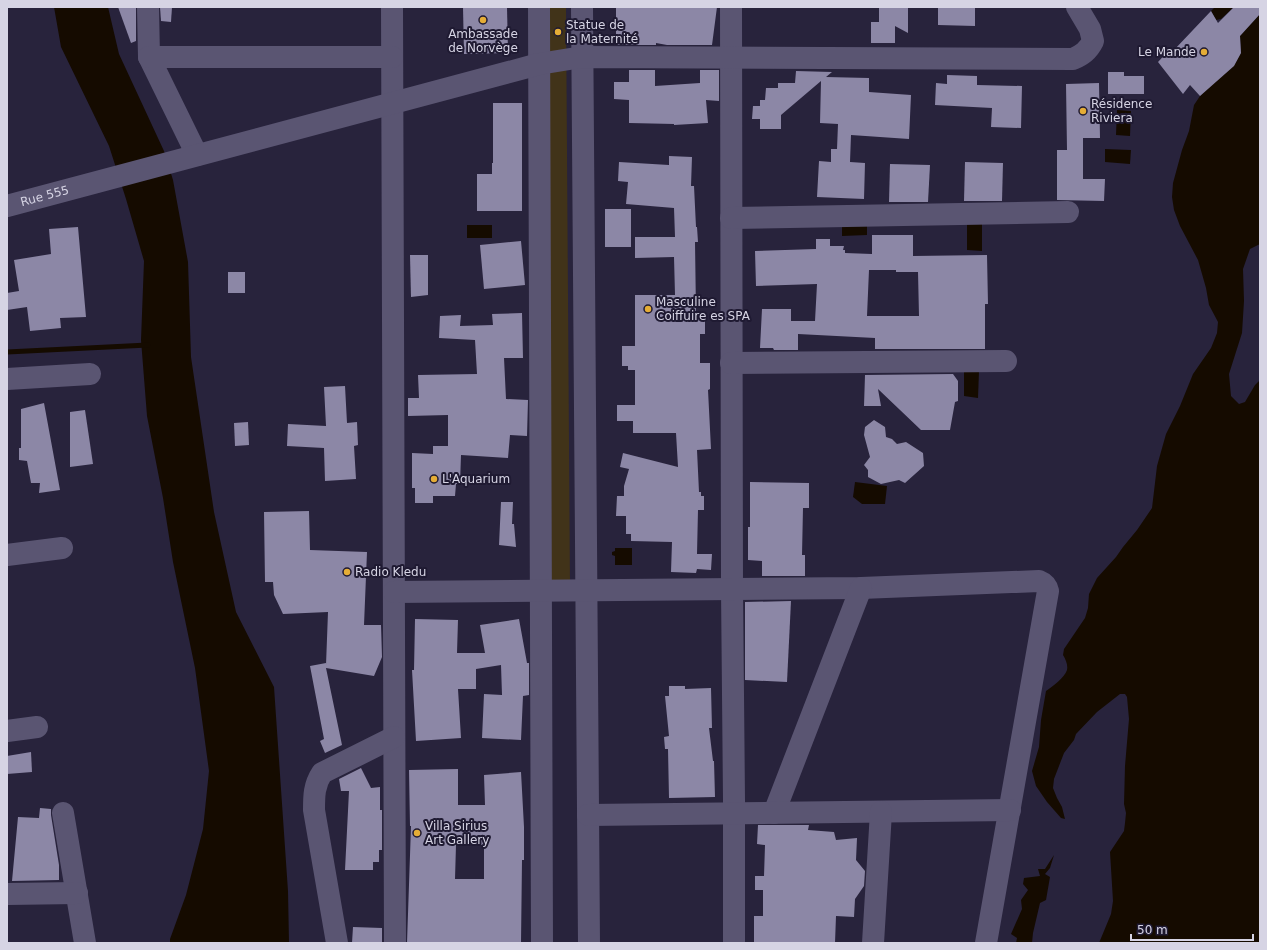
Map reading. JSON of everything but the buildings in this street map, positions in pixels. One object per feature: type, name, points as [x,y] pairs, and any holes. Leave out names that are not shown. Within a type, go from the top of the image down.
[{"type":"street","points":[[148,7],[149,57],[197,155]]},
{"type":"street","points":[[392,7],[395,943]]},
{"type":"street","points":[[539,7],[542,943]]},
{"type":"street","points":[[582,7],[589,943]]},
{"type":"street","points":[[731,7],[734,943]]},
{"type":"street","name":"Rue 555","points":[[7,206],[392,102],[539,64],[582,57],[1073,59],[1082,55],[1089,49],[1093,42],[1090,29],[1077,7]]},
{"type":"street","points":[[149,57],[392,57]]},
{"type":"street","points":[[731,218],[1068,212]]},
{"type":"street","points":[[731,363],[1006,360]]},
{"type":"street","points":[[7,379],[90,374]]},
{"type":"street","points":[[7,555],[62,548]]},
{"type":"street","points":[[394,592],[861,588],[1039,581],[1043,583],[1047,587],[1048,591],[986,943]]},
{"type":"street","points":[[774,813],[861,588]]},
{"type":"street","points":[[7,731],[38,727]]},
{"type":"street","points":[[337,943],[314,810],[315,785],[322,773],[394,737]]},
{"type":"street","points":[[588,815],[1010,810]]},
{"type":"street","points":[[873,943],[881,812]]},
{"type":"street","points":[[63,813],[85,943]]},
{"type":"street","points":[[7,894],[77,893]]},
{"type":"shaded area","points":[[54,7],[108,7],[119,54],[164,151],[173,180],[188,262],[191,357],[214,512],[236,612],[274,687],[288,891],[289,943],[170,943],[170,939],[186,895],[203,829],[209,771],[195,668],[173,562],[163,498],[147,416],[141,340],[144,261],[109,146],[61,47]]},
{"type":"shaded area","points":[[547,7],[566,7],[570,589],[548,591]]},
{"type":"shaded area","points":[[1215,7],[1234,7],[1221,19],[1216,20],[1211,11]]},
{"type":"shaded area","points":[[1260,14],[1260,244],[1250,249],[1243,269],[1244,301],[1242,333],[1229,374],[1231,396],[1239,404],[1245,402],[1255,385],[1260,380],[1260,943],[1099,943],[1111,914],[1113,901],[1110,852],[1124,831],[1125,823],[1125,766],[1129,719],[1127,697],[1125,694],[1120,694],[1097,712],[1076,734],[1074,740],[1064,753],[1054,779],[1053,788],[1062,807],[1065,819],[1061,818],[1036,786],[1032,771],[1039,747],[1041,720],[1046,691],[1058,682],[1066,673],[1067,666],[1063,655],[1064,649],[1085,618],[1088,608],[1089,594],[1097,578],[1116,557],[1152,508],[1157,466],[1166,434],[1180,406],[1193,374],[1211,348],[1217,333],[1218,322],[1209,305],[1198,260],[1180,226],[1174,210],[1172,197],[1173,183],[1189,131],[1194,105],[1200,96],[1234,65],[1241,53],[1240,36]]},
{"type":"shaded area","points":[[1117,110],[1131,111],[1130,136],[1116,135]]},
{"type":"shaded area","points":[[1105,149],[1131,150],[1130,164],[1105,162]]},
{"type":"shaded area","points":[[867,220],[867,235],[842,236],[842,221]]},
{"type":"shaded area","points":[[967,224],[982,224],[982,251],[967,250]]},
{"type":"shaded area","points":[[467,225],[492,225],[492,238],[467,238]]},
{"type":"shaded area","points":[[964,370],[979,371],[978,398],[964,396]]},
{"type":"shaded area","points":[[855,482],[887,486],[885,504],[862,504],[853,497]]},
{"type":"shaded area","points":[[615,548],[632,548],[632,565],[615,565],[615,556],[612,555],[612,552],[615,551]]},
{"type":"shaded area","points":[[1054,855],[1050,868],[1045,874],[1050,877],[1046,900],[1040,903],[1032,943],[1016,943],[1017,938],[1011,934],[1022,909],[1021,900],[1028,890],[1023,884],[1024,878],[1040,876],[1038,869],[1045,869]]},
{"type":"waterway","points":[[7,352],[148,345]]},
{"type":"place","name":"Ambassade de Norvège","points":[[483,20]]},
{"type":"place","name":"Statue de la Maternité","points":[[558,32]]},
{"type":"place","name":"Le Mande","points":[[1204,52]]},
{"type":"place","name":"Résidence Riviera","points":[[1083,111]]},
{"type":"place","name":"Masculine Coiffuire es SPA","points":[[648,309]]},
{"type":"place","name":"L'Aquarium","points":[[434,479]]},
{"type":"place","name":"Radio Kledu","points":[[347,572]]},
{"type":"place","name":"Villa Sirius Art Gallery","points":[[417,833]]}]
